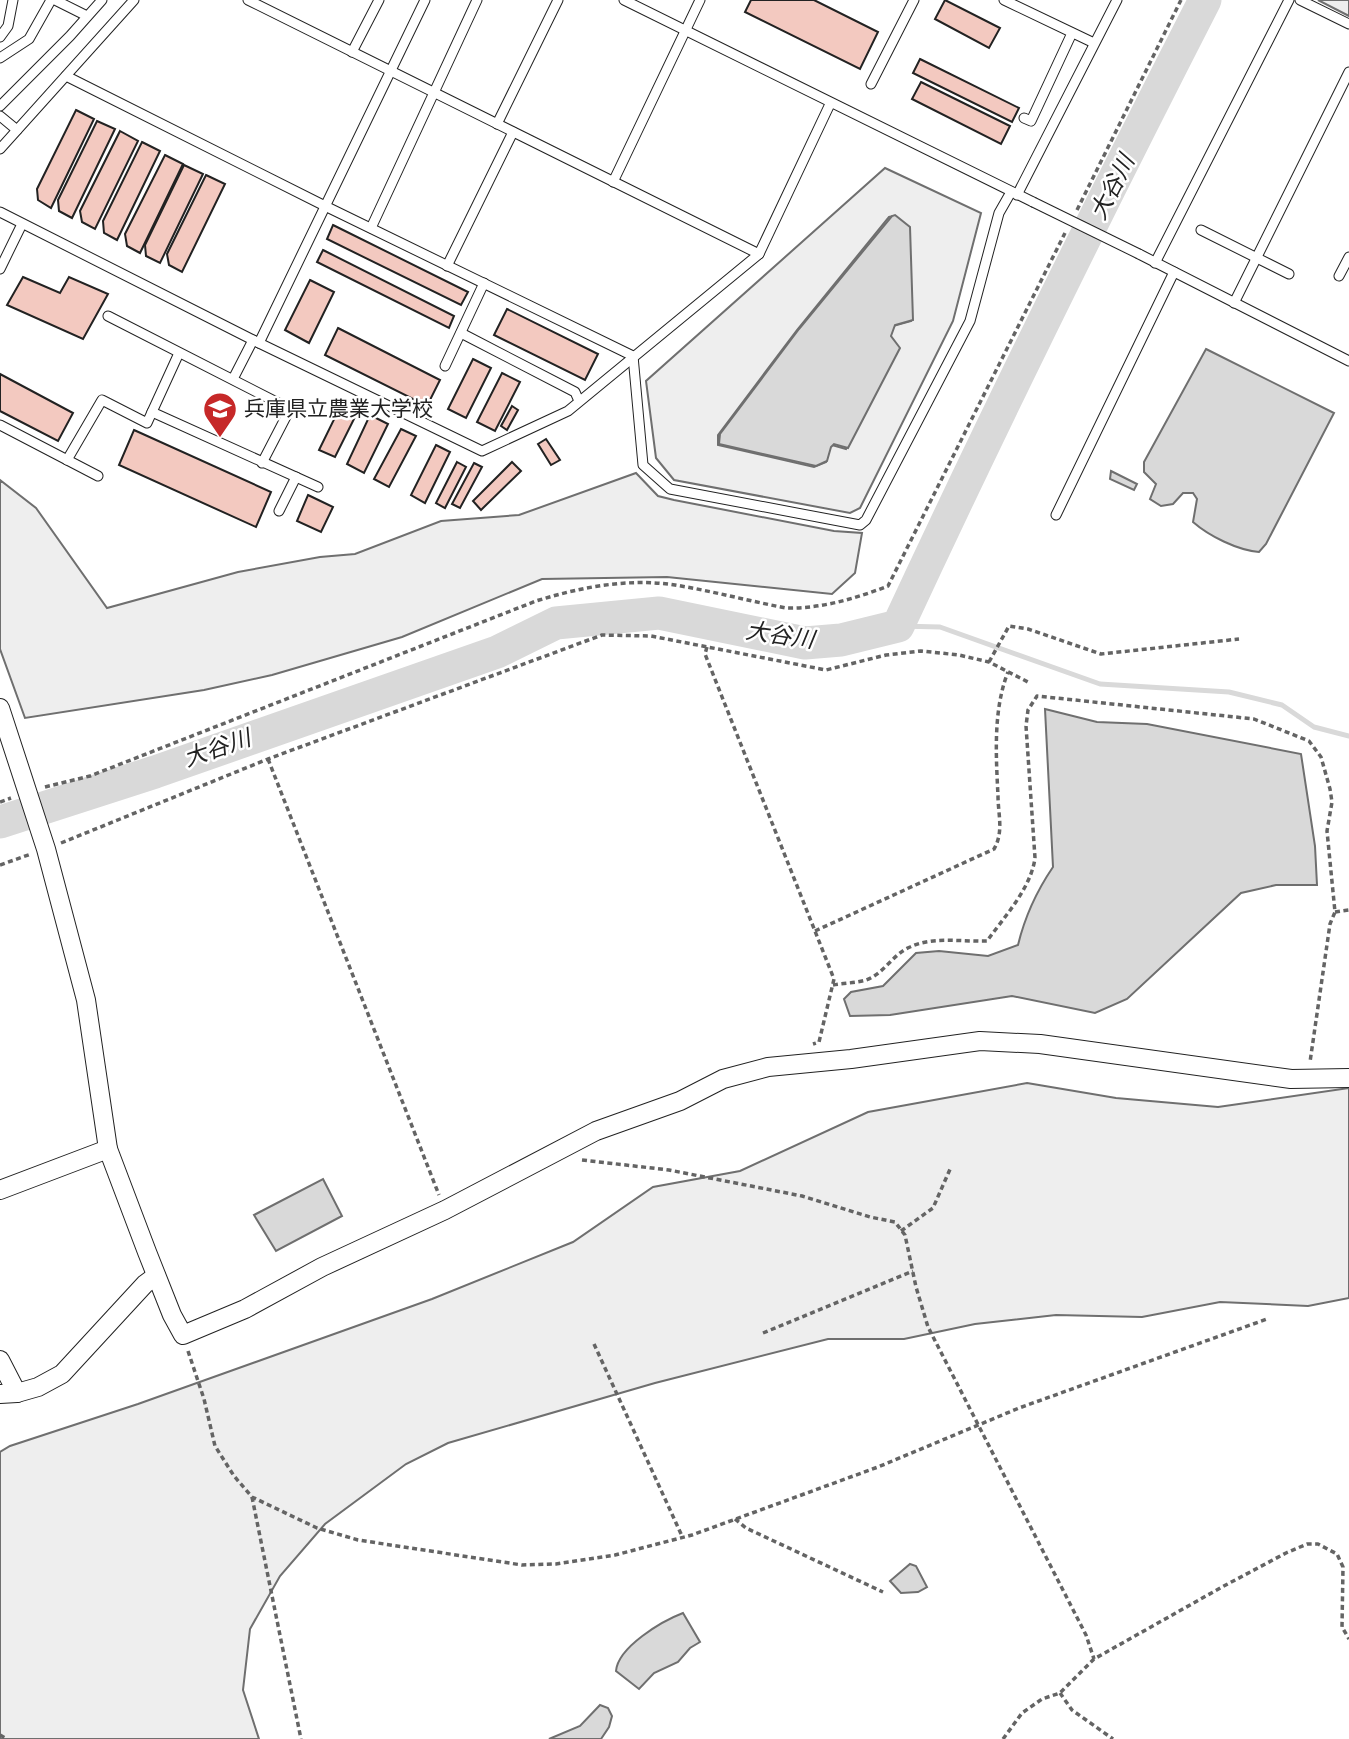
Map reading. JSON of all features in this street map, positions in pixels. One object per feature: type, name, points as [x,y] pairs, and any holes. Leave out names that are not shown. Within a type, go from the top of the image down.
[{"type":"street","points":[[0,708],[45,845],[86,1000],[108,1149],[156,1276],[183,1335],[245,1309],[322,1267],[444,1210],[596,1131],[680,1101],[723,1079],[768,1067],[851,1059],[980,1041],[1040,1044],[1291,1079],[1349,1078]]},
{"type":"street","points":[[0,1190],[108,1149]]},
{"type":"street","points":[[0,1360],[9,1393],[38,1387],[62,1374],[145,1284],[156,1276]]},
{"type":"lane","points":[[0,37],[8,26],[13,0]]},
{"type":"lane","points":[[0,58],[29,39],[53,0],[88,16]]},
{"type":"lane","points":[[0,106],[102,0]]},
{"type":"lane","points":[[0,149],[134,0]]},
{"type":"lane","points":[[248,0],[759,254]]},
{"type":"lane","points":[[233,379],[256,342],[325,206],[425,0]]},
{"type":"lane","points":[[370,228],[477,0]]},
{"type":"lane","points":[[497,124],[558,0]]},
{"type":"lane","points":[[624,0],[830,104],[1139,254],[1349,361]]},
{"type":"lane","points":[[613,182],[700,0]]},
{"type":"lane","points":[[871,84],[914,0]]},
{"type":"lane","points":[[1004,0],[1094,43]]},
{"type":"lane","points":[[633,356],[643,465],[670,489],[860,525],[866,520],[970,321],[999,213],[1014,193],[1117,0]]},
{"type":"lane","points":[[1155,263],[1289,0]]},
{"type":"lane","points":[[1300,0],[1349,24]]},
{"type":"lane","points":[[352,52],[376,1]]},
{"type":"lane","points":[[1024,118],[1031,121],[1072,33]]},
{"type":"lane","points":[[1234,303],[1349,72]]},
{"type":"lane","points":[[66,76],[633,356]]},
{"type":"lane","points":[[0,212],[256,342],[482,451],[568,411],[759,254],[830,104]]},
{"type":"lane","points":[[0,116],[17,130]]},
{"type":"lane","points":[[447,266],[513,132]]},
{"type":"lane","points":[[0,269],[22,224]]},
{"type":"lane","points":[[1200,230],[1289,274]]},
{"type":"lane","points":[[1339,275],[1349,257]]},
{"type":"lane","points":[[1056,515],[1174,272]]},
{"type":"lane","points":[[445,366],[484,284]]},
{"type":"lane","points":[[108,316],[290,409],[262,463]]},
{"type":"lane","points":[[461,333],[575,392],[579,401]]},
{"type":"lane","points":[[67,460],[102,400],[147,422],[179,353]]},
{"type":"lane","points":[[152,412],[318,487]]},
{"type":"lane","points":[[0,425],[98,476]]},
{"type":"lane","points":[[279,511],[296,477]]},
{"type":"path","points":[[1076,212],[1181,0]]},
{"type":"path","points":[[0,802],[90,776],[536,601],[570,591],[601,585],[673,585],[799,609],[859,598],[888,586],[1069,225]]},
{"type":"path","points":[[990,660],[1009,626],[1028,629],[1101,654],[1238,639]]},
{"type":"path","points":[[0,865],[268,759],[602,635],[651,636],[826,670],[886,655],[921,651],[959,655],[990,660],[1028,682]]},
{"type":"path","points":[[707,647],[705,653],[834,979],[819,1042],[807,1047]]},
{"type":"path","points":[[815,931],[994,849],[999,841],[1000,817],[998,713],[1001,690],[1008,672]]},
{"type":"path","points":[[833,985],[867,980],[883,970],[901,952],[928,941],[987,941],[1004,918],[1033,874],[1035,858],[1026,726],[1028,710],[1037,696],[1254,719],[1310,741],[1321,757],[1331,789],[1332,802],[1327,831],[1335,912],[1330,924],[1307,1078]]},
{"type":"path","points":[[268,759],[444,1210]]},
{"type":"path","points":[[1335,912],[1349,910]]},
{"type":"path","points":[[558,1152],[566,1159],[606,1161],[669,1170],[802,1196],[895,1222],[905,1235],[928,1327],[1086,1635],[1094,1659]]},
{"type":"path","points":[[901,1231],[933,1208],[951,1167]]},
{"type":"path","points":[[763,1333],[913,1271]]},
{"type":"path","points":[[183,1335],[204,1399],[215,1446],[234,1476],[252,1497],[317,1528],[358,1540],[522,1565],[556,1564],[615,1555],[682,1537],[878,1467],[1018,1408],[1267,1320]]},
{"type":"path","points":[[594,1344],[682,1537]]},
{"type":"path","points":[[252,1497],[301,1739]]},
{"type":"path","points":[[735,1519],[746,1528],[883,1592]]},
{"type":"path","points":[[1003,1739],[1022,1713],[1042,1699],[1060,1693],[1094,1659],[1222,1587],[1307,1544],[1318,1544],[1337,1554],[1343,1567],[1342,1627],[1349,1639]]},
{"type":"path","points":[[1060,1693],[1072,1710],[1112,1739]]},
{"type":"path","points":[[0,1735],[7,1739]]},
{"type":"shaded area","points":[[1318,0],[1349,0],[1349,16]]},
{"type":"shaded area","points":[[885,168],[981,213],[953,321],[860,508],[850,513],[674,480],[656,458],[646,381]],"holes":[[[893,216],[908,229],[911,321],[893,326],[889,337],[898,350],[846,449],[832,445],[826,462],[814,467],[718,445],[718,435],[797,330],[889,217]]]},
{"type":"shaded area","points":[[895,215],[910,227],[913,320],[895,325],[891,336],[900,348],[848,448],[834,444],[827,461],[816,466],[719,444],[720,434],[799,329]]},
{"type":"shaded area","points":[[1206,349],[1334,413],[1266,544],[1259,552],[1224,541],[1193,522],[1197,499],[1193,493],[1183,493],[1173,504],[1161,506],[1150,499],[1156,484],[1144,472],[1144,462]]},
{"type":"shaded area","points":[[1111,471],[1137,484],[1134,490],[1110,479]]},
{"type":"shaded area","points":[[636,473],[658,496],[834,531],[862,533],[855,573],[832,594],[667,577],[542,579],[402,637],[272,675],[204,690],[25,718],[0,649],[0,480],[36,508],[107,608],[238,572],[320,557],[355,554],[441,521],[519,515]]},
{"type":"shaded area","points":[[1045,709],[1097,722],[1147,724],[1301,754],[1315,846],[1317,885],[1276,885],[1241,893],[1127,999],[1095,1013],[1012,996],[890,1015],[850,1016],[844,999],[851,992],[883,986],[916,953],[939,951],[988,956],[1018,945],[1032,904],[1053,867]]},
{"type":"shaded area","points":[[1027,1083],[1116,1098],[1218,1107],[1349,1088],[1349,1298],[1308,1306],[1220,1302],[1142,1317],[1056,1315],[975,1324],[904,1339],[828,1339],[655,1383],[448,1443],[406,1464],[325,1524],[280,1576],[250,1629],[243,1690],[259,1739],[0,1739],[0,1452],[10,1446],[138,1404],[432,1299],[573,1242],[653,1187],[740,1171],[868,1112]]},
{"type":"shaded area","points":[[323,1179],[342,1216],[276,1251],[254,1215]]},
{"type":"shaded area","points":[[910,1564],[916,1566],[927,1587],[918,1592],[901,1593],[890,1581]]},
{"type":"shaded area","points":[[683,1613],[700,1642],[690,1648],[678,1662],[654,1673],[639,1689],[616,1671],[624,1653],[642,1636]]},
{"type":"shaded area","points":[[600,1705],[608,1708],[612,1716],[601,1739],[549,1739],[580,1726]]},
{"type":"building","points":[[751,0],[814,0],[878,32],[860,69],[745,12]]},
{"type":"building","points":[[945,0],[1000,28],[989,48],[935,19]]},
{"type":"building","points":[[920,59],[1019,108],[1012,122],[913,73]]},
{"type":"building","points":[[921,82],[1010,126],[1001,144],[912,99]]},
{"type":"building","points":[[76,110],[94,119],[51,208],[38,200],[37,189]]},
{"type":"building","points":[[97,121],[115,129],[72,218],[59,211],[58,200]]},
{"type":"building","points":[[120,131],[138,141],[95,229],[82,222],[80,211]]},
{"type":"building","points":[[142,142],[160,151],[117,240],[104,233],[103,221]]},
{"type":"building","points":[[165,155],[183,164],[140,253],[127,246],[125,234]]},
{"type":"building","points":[[184,165],[203,174],[160,263],[146,256],[145,245]]},
{"type":"building","points":[[206,175],[225,184],[182,272],[169,265],[167,254]]},
{"type":"building","points":[[333,225],[468,292],[461,305],[327,239]]},
{"type":"building","points":[[323,250],[454,316],[449,328],[317,262]]},
{"type":"building","points":[[23,277],[60,293],[69,277],[108,294],[83,339],[7,305]]},
{"type":"building","points":[[310,280],[334,292],[309,343],[285,330]]},
{"type":"building","points":[[507,309],[598,354],[585,380],[494,335]]},
{"type":"building","points":[[338,328],[440,380],[427,406],[325,355]]},
{"type":"building","points":[[473,359],[491,368],[466,418],[448,409]]},
{"type":"building","points":[[502,373],[520,382],[495,431],[477,422]]},
{"type":"building","points":[[0,374],[73,413],[58,441],[0,411]]},
{"type":"building","points":[[343,401],[359,409],[335,457],[319,450]]},
{"type":"building","points":[[512,406],[518,410],[507,430],[501,426]]},
{"type":"building","points":[[370,415],[388,424],[364,473],[347,464]]},
{"type":"building","points":[[401,429],[416,436],[389,487],[374,479]]},
{"type":"building","points":[[134,430],[271,492],[256,527],[119,465]]},
{"type":"building","points":[[546,439],[560,460],[551,465],[538,444]]},
{"type":"building","points":[[436,445],[450,452],[425,503],[411,495]]},
{"type":"building","points":[[457,462],[466,467],[445,508],[436,503]]},
{"type":"building","points":[[512,462],[521,471],[481,510],[473,501]]},
{"type":"building","points":[[474,463],[482,467],[460,508],[452,504]]},
{"type":"building","points":[[308,495],[333,507],[321,532],[297,521]]},
{"type":"waterway","name":"大谷川","points":[[0,822],[155,772],[497,652],[556,623],[659,613],[805,643],[841,640],[898,626],[1048,312],[1205,0]]},
{"type":"waterway","points":[[898,626],[940,627],[1100,684],[1229,692],[1282,705],[1314,727],[1349,736]]},
{"type":"place","name":"兵庫県立農業大学校","points":[[220,439]]}]
